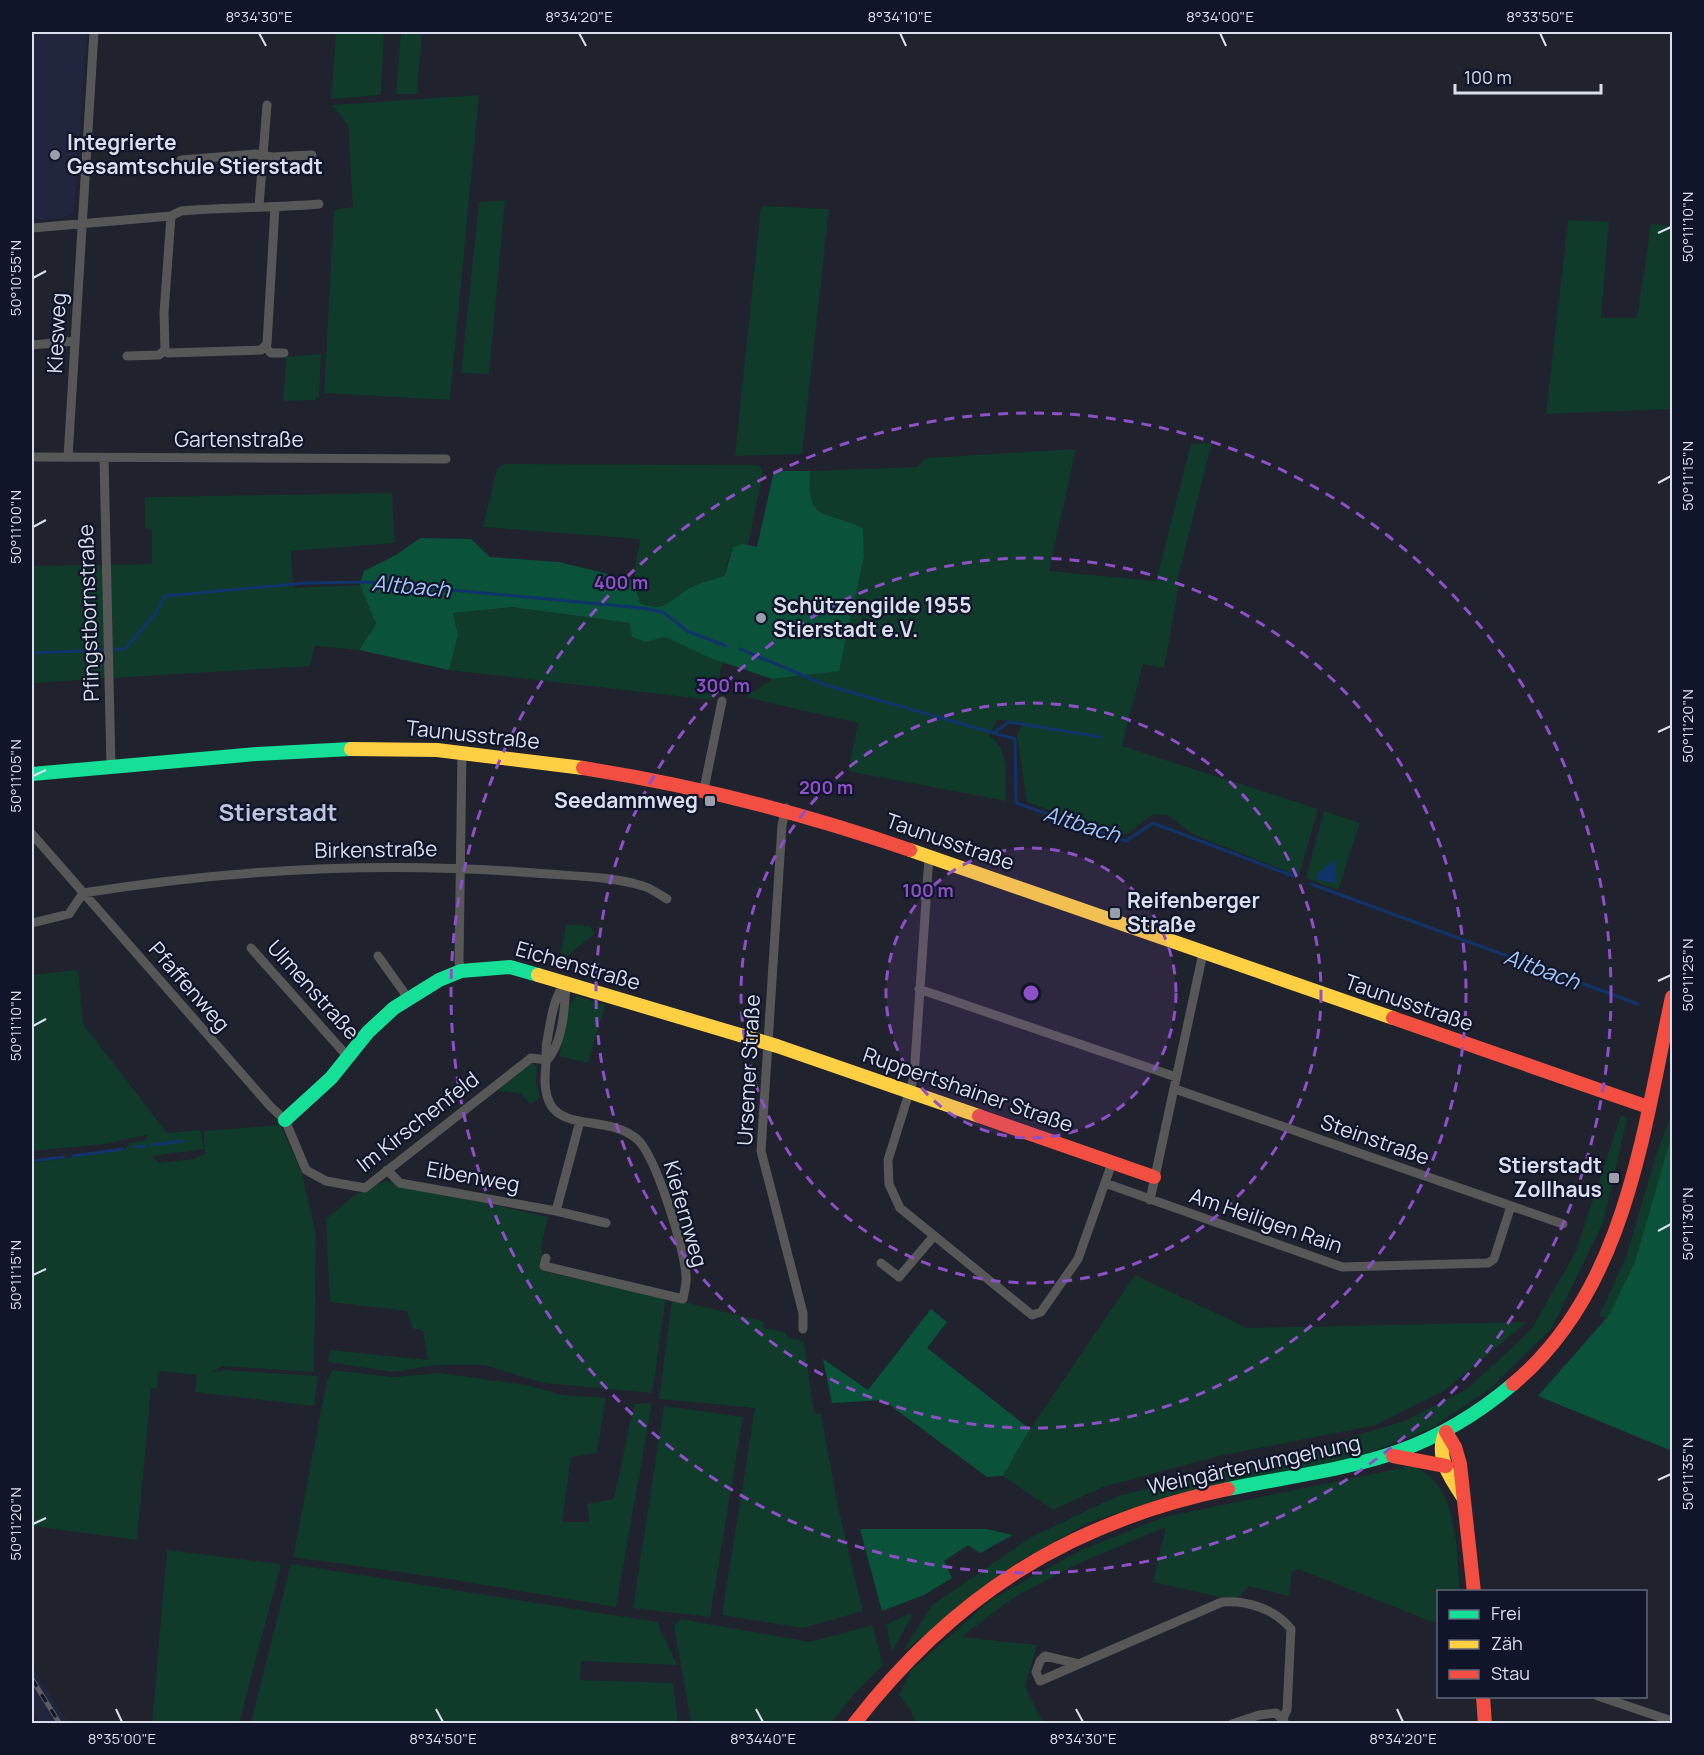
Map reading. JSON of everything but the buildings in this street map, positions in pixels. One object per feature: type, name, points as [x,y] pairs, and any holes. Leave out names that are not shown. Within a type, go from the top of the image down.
[{"type":"street","name":"Kiesweg","points":[[68,457],[94,32]]},
{"type":"street","points":[[260,206],[267,105]]},
{"type":"street","points":[[181,160],[264,155],[312,155]]},
{"type":"street","points":[[32,228],[171,216],[181,211],[319,204]]},
{"type":"street","points":[[275,207],[265,347],[271,353],[284,353]]},
{"type":"street","points":[[165,351],[164,313],[171,216]]},
{"type":"street","points":[[32,345],[74,341]]},
{"type":"street","points":[[165,351],[168,353],[261,350],[265,347]]},
{"type":"street","points":[[128,356],[159,355],[165,351]]},
{"type":"street","name":"Gartenstraße","points":[[32,457],[446,459]]},
{"type":"street","name":"Pfingstbornstraße","points":[[104,458],[111,767]]},
{"type":"street","points":[[704,789],[722,700]]},
{"type":"street","name":"Taunusstraße","points":[[32,774],[363,749],[462,752],[704,789],[786,808],[929,856],[1648,1107]]},
{"type":"street","points":[[461,971],[459,962],[462,752]]},
{"type":"street","name":"Ursemer Straße","points":[[786,808],[782,825],[762,1160],[803,1312],[803,1329]]},
{"type":"street","name":"Pfaffenweg","points":[[34,841],[285,1120],[306,1170]]},
{"type":"street","points":[[929,856],[911,1093],[888,1160],[887,1173],[893,1196],[900,1208],[1032,1315],[1041,1312],[1078,1259],[1112,1162]]},
{"type":"street","name":"Birkenstraße","points":[[83,893],[159,881],[331,867],[460,867],[578,876],[645,886],[667,899]]},
{"type":"street","points":[[32,923],[69,914],[83,893]]},
{"type":"street","name":"Ulmenstraße","points":[[251,948],[348,1057]]},
{"type":"street","points":[[1105,1183],[1150,1200],[1203,953]]},
{"type":"street","points":[[378,956],[408,998]]},
{"type":"street","name":"Eichenstraße","points":[[285,1120],[332,1078],[381,1018],[408,998],[461,971],[510,967],[768,1044]]},
{"type":"street","name":"Kiefernweg","points":[[546,1258],[544,1266],[682,1299],[686,1277],[677,1237],[665,1197],[644,1147],[638,1140],[623,1132],[559,1113],[547,1097],[544,1079],[547,1060],[555,1051],[566,999],[566,982]]},
{"type":"street","points":[[919,988],[1176,1077]]},
{"type":"street","name":"Weingärtenumgehung","points":[[854,1724],[890,1679],[951,1618],[994,1585],[1039,1557],[1087,1533],[1136,1513],[1188,1498],[1350,1467],[1391,1456],[1446,1432],[1488,1405],[1520,1378],[1543,1355],[1573,1315],[1598,1272],[1614,1233],[1648,1107],[1672,997]]},
{"type":"street","name":"Ruppertshainer Straße","points":[[768,1044],[1154,1177]]},
{"type":"street","name":"Im Kirschenfeld","points":[[306,1170],[316,1177],[365,1188],[531,1058],[547,1060]]},
{"type":"street","name":"Steinstraße","points":[[1175,1089],[1563,1224]]},
{"type":"street","points":[[556,1211],[580,1121]]},
{"type":"street","name":"Eibenweg","points":[[387,1170],[400,1183],[556,1211],[606,1223]]},
{"type":"street","name":"Am Heiligen Rain","points":[[1150,1200],[1347,1268],[1488,1263],[1494,1259],[1511,1206]]},
{"type":"street","points":[[881,1263],[899,1277],[933,1237]]},
{"type":"street","points":[[1446,1432],[1440,1443],[1446,1466],[1463,1497],[1469,1522],[1474,1590]]},
{"type":"street","points":[[1446,1432],[1457,1451],[1464,1479],[1463,1497]]},
{"type":"street","points":[[1391,1456],[1420,1459],[1446,1466]]},
{"type":"street","points":[[1079,1664],[1222,1602],[1243,1602],[1260,1608],[1282,1619],[1291,1629],[1287,1710],[1284,1721],[1276,1713],[1232,1724]]},
{"type":"street","points":[[1483,1698],[1485,1724]]},
{"type":"street","points":[[1604,1698],[1672,1720]]},
{"type":"shaded area","name":"Integrierte Gesamtschule Stierstadt","points":[[32,32],[87,32],[74,212],[66,218],[32,221]]},
{"type":"shaded area","points":[[32,1666],[68,1723],[41,1723],[32,1709]]},
{"type":"green space","points":[[336,32],[384,32],[381,95],[331,99]]},
{"type":"green space","points":[[401,32],[422,32],[417,94],[396,94]]},
{"type":"green space","points":[[479,95],[450,400],[324,393],[334,210],[353,207],[348,125],[332,105]]},
{"type":"green space","points":[[505,200],[489,374],[461,373],[479,202]]},
{"type":"green space","points":[[761,206],[829,209],[802,454],[735,456]]},
{"type":"green space","points":[[1568,220],[1609,222],[1601,318],[1637,318],[1651,224],[1672,226],[1672,409],[1546,414]]},
{"type":"green space","points":[[321,354],[319,397],[315,400],[283,401],[286,357]]},
{"type":"green space","points":[[1212,443],[1176,585],[1179,586],[1164,668],[1143,664],[1122,746],[1318,809],[1299,876],[1192,834],[1168,815],[1153,814],[1129,833],[1119,835],[1027,802],[1017,734],[1023,722],[997,720],[989,736],[1001,748],[1004,756],[1006,801],[848,771],[858,723],[745,697],[772,679],[839,670],[864,557],[863,528],[821,512],[815,507],[810,488],[810,471],[917,467],[926,458],[1076,449],[1049,571],[1156,581],[1191,444]]},
{"type":"green space","points":[[504,464],[750,465],[760,466],[763,471],[748,545],[743,544],[729,555],[725,575],[694,586],[664,606],[657,607],[640,603],[635,587],[634,579],[640,539],[483,527],[497,469]]},
{"type":"green space","points":[[774,471],[810,471],[810,488],[815,507],[828,516],[863,528],[864,557],[839,671],[772,679],[710,658],[665,637],[646,642],[632,637],[630,623],[512,607],[453,613],[458,635],[449,670],[359,650],[376,624],[360,585],[364,571],[396,555],[420,538],[471,539],[490,557],[559,562],[633,580],[640,603],[657,607],[664,606],[686,590],[725,575],[733,547],[743,544],[757,547]]},
{"type":"green space","points":[[392,493],[395,543],[291,551],[293,588],[360,585],[376,624],[359,650],[315,646],[310,666],[32,683],[32,566],[152,564],[152,529],[145,528],[145,497]]},
{"type":"green space","points":[[512,607],[630,623],[646,642],[665,637],[723,662],[712,700],[449,670],[458,635],[453,613]]},
{"type":"green space","points":[[1324,811],[1360,823],[1338,890],[1306,878]]},
{"type":"green space","points":[[566,924],[590,926],[595,934],[564,958],[560,958]]},
{"type":"green space","points":[[78,970],[83,1024],[167,1133],[200,1130],[204,1149],[204,1131],[280,1125],[301,1170],[316,1235],[314,1372],[223,1366],[210,1373],[224,1370],[318,1376],[314,1406],[195,1392],[197,1375],[159,1371],[157,1388],[151,1388],[137,1540],[32,1526],[32,1163],[124,1150],[130,1143],[146,1140],[147,1135],[105,1144],[32,1151],[32,975]],"holes":[[[204,1149],[205,1154],[194,1159],[159,1163],[152,1156]]]},
{"type":"green space","points":[[577,996],[605,1005],[588,1063],[559,1056],[570,1004]]},
{"type":"green space","points":[[532,1063],[537,1067],[536,1083],[540,1097],[531,1104],[521,1094],[497,1090]]},
{"type":"green space","points":[[1672,1113],[1672,1341],[1599,1316],[1626,1257],[1657,1152]]},
{"type":"green space","points":[[1621,1115],[1627,1119],[1603,1223],[1552,1328],[1490,1389],[1432,1428],[1356,1458],[1169,1496],[1088,1523],[1016,1563],[903,1652],[932,1605],[1030,1538],[1117,1496],[1297,1454],[1407,1420],[1468,1388],[1531,1330],[1576,1251]]},
{"type":"green space","points":[[1672,1134],[1672,1451],[1538,1396],[1610,1314],[1635,1262]]},
{"type":"green space","points":[[386,1181],[548,1217],[541,1248],[546,1272],[666,1298],[652,1393],[543,1383],[484,1365],[437,1365],[394,1372],[328,1362],[330,1350],[428,1360],[423,1331],[412,1328],[407,1311],[330,1302],[326,1219],[355,1195]]},
{"type":"green space","points":[[1135,1275],[1247,1328],[1527,1322],[1444,1391],[1376,1425],[1219,1456],[1103,1487],[1053,1510],[1003,1476],[1030,1429]]},
{"type":"green space","points":[[672,1299],[758,1320],[764,1322],[763,1328],[784,1332],[788,1338],[804,1341],[814,1413],[821,1414],[838,1507],[863,1611],[803,1628],[722,1615],[755,1408],[659,1399]]},
{"type":"green space","points":[[931,1309],[947,1322],[927,1348],[1030,1429],[1003,1476],[987,1477],[883,1400],[832,1403],[823,1359],[868,1390]]},
{"type":"green space","points":[[333,1370],[394,1377],[440,1373],[527,1385],[563,1395],[606,1398],[597,1453],[571,1457],[562,1522],[590,1522],[587,1504],[614,1499],[634,1404],[652,1403],[616,1607],[448,1579],[293,1557],[327,1380]]},
{"type":"green space","points":[[664,1406],[743,1417],[710,1617],[633,1608]]},
{"type":"green space","points":[[1411,1466],[1427,1474],[1447,1501],[1455,1538],[1460,1590],[1437,1590],[1437,1624],[1298,1569],[1292,1572],[1289,1596],[1249,1586],[1239,1597],[1220,1597],[1153,1582],[1166,1527],[1077,1564],[1013,1598],[961,1637],[1037,1645],[1025,1686],[1043,1723],[915,1723],[912,1713],[899,1695],[911,1670],[992,1599],[1081,1550],[1164,1517]]},
{"type":"green space","points":[[860,1529],[986,1529],[1013,1535],[980,1553],[968,1545],[944,1561],[952,1578],[924,1595],[882,1611]]},
{"type":"green space","points":[[167,1550],[281,1564],[239,1723],[152,1723]]},
{"type":"green space","points":[[291,1564],[657,1622],[677,1665],[581,1661],[580,1680],[673,1683],[678,1723],[251,1723]]},
{"type":"green space","points":[[908,1614],[913,1614],[892,1652],[886,1625]]},
{"type":"green space","points":[[680,1619],[810,1642],[872,1625],[883,1665],[855,1693],[831,1723],[691,1723],[674,1626]]},
{"type":"water","points":[[1335,860],[1336,883],[1318,880],[1317,874]]},
{"type":"waterway","name":"Altbach","points":[[113,649],[125,649],[156,613],[165,596],[306,583],[368,582],[642,608],[663,612],[687,631],[726,646]]},
{"type":"waterway","name":"Altbach","points":[[740,649],[826,685],[1015,739],[1016,803],[1126,841],[1153,823],[1293,876]]},
{"type":"waterway","name":"Altbach","points":[[32,653],[103,650]]},
{"type":"waterway","name":"Altbach","points":[[995,732],[1009,722],[1101,737]]},
{"type":"waterway","name":"Altbach","points":[[1311,884],[1638,1004]]},
{"type":"waterway","points":[[152,1145],[183,1141]]},
{"type":"waterway","points":[[135,1147],[145,1146]]},
{"type":"waterway","points":[[73,1156],[123,1149]]},
{"type":"waterway","points":[[32,1161],[64,1157]]},
{"type":"railway","points":[[32,1679],[60,1724]]},
{"type":"traffic: fast","points":[[32,774],[257,754],[351,749]]},
{"type":"traffic: fast","points":[[285,1120],[331,1078],[368,1032],[394,1008],[439,980],[461,971],[510,967],[538,975]]},
{"type":"traffic: fast","points":[[1228,1489],[1344,1467],[1411,1446],[1445,1431],[1478,1411],[1513,1384]]},
{"type":"traffic: slow","points":[[351,749],[437,750],[583,768]]},
{"type":"traffic: slow","points":[[910,850],[1393,1018]]},
{"type":"traffic: slow","points":[[538,975],[777,1046],[979,1116]]},
{"type":"traffic: slow","points":[[1446,1432],[1442,1449],[1445,1466],[1463,1497]]},
{"type":"traffic: jam","points":[[583,768],[667,783],[789,812],[910,850]]},
{"type":"traffic: jam","points":[[1513,1384],[1551,1346],[1581,1303],[1605,1256],[1624,1206],[1639,1154],[1672,997]]},
{"type":"traffic: jam","points":[[1393,1018],[1648,1107]]},
{"type":"traffic: jam","points":[[979,1116],[1154,1177]]},
{"type":"traffic: jam","points":[[1446,1432],[1455,1447],[1460,1464],[1474,1590]]},
{"type":"traffic: jam","points":[[1393,1456],[1446,1466]]},
{"type":"traffic: jam","points":[[854,1724],[892,1679],[932,1638],[974,1602],[1019,1571],[1066,1544],[1116,1522],[1170,1503],[1228,1489]]},
{"type":"traffic: jam","points":[[1483,1698],[1485,1724]]},
{"type":"place","name":"Integrierte Gesamtschule Stierstadt","points":[[55,155]]},
{"type":"place","name":"Schützengilde 1955 Stierstadt e.V.","points":[[761,618]]},
{"type":"place","name":"Seedammweg","points":[[710,801]]},
{"type":"place","name":"Reifenberger Straße","points":[[1115,913]]},
{"type":"place","name":"Stierstadt Zollhaus","points":[[1614,1178]]},
{"type":"district","name":"Stierstadt","points":[[278,813]]}]
